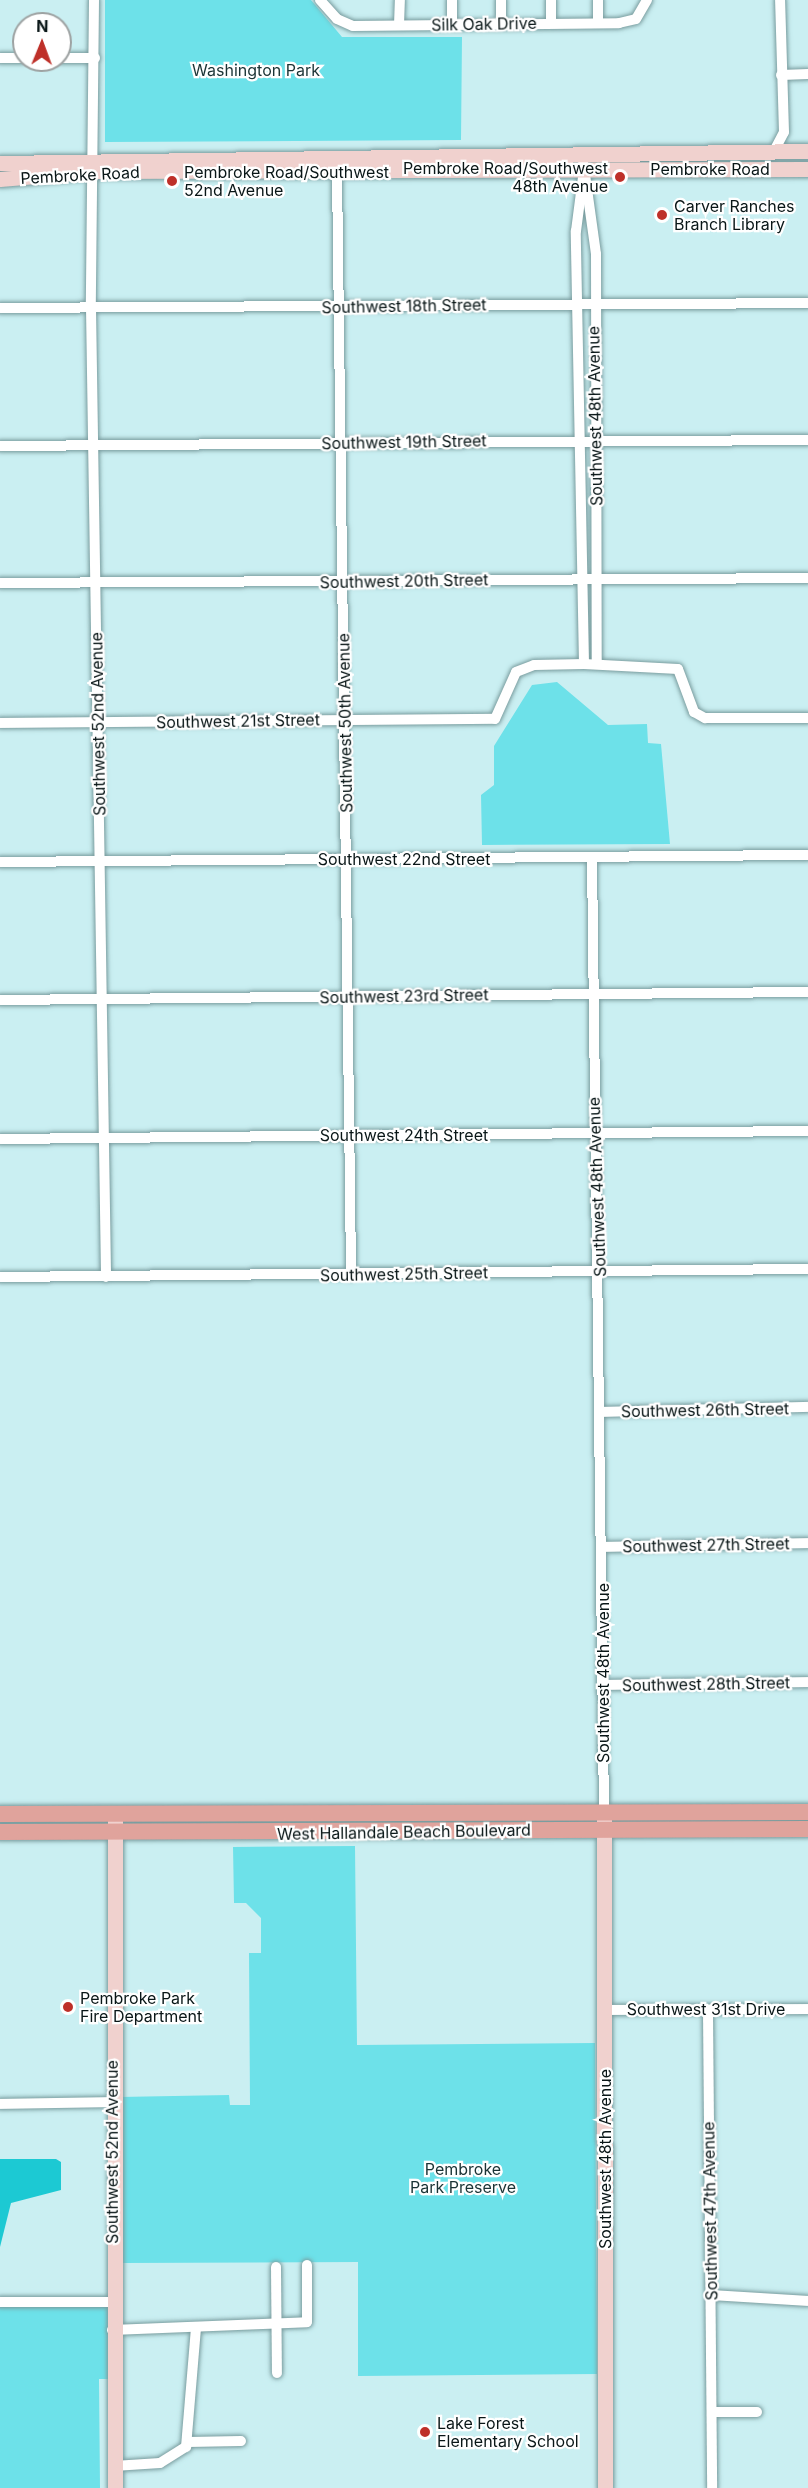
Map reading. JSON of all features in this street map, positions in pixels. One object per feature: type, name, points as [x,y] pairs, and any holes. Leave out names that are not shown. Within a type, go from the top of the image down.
[{"type":"main road","name":"Pembroke Road","points":[[0,179],[95,164],[326,156],[808,151]]},
{"type":"main road","points":[[337,171],[357,162],[424,161],[443,154]]},
{"type":"main road","points":[[243,171],[267,164],[311,163],[326,156]]},
{"type":"main road","points":[[705,169],[808,160]]},
{"type":"main road","name":"Pembroke Road","points":[[0,163],[95,164],[243,171],[808,169]]},
{"type":"main road","name":"West Hallandale Beach Boulevard","points":[[0,1832],[294,1834],[808,1812]]},
{"type":"main road","name":"West Hallandale Beach Boulevard","points":[[0,1814],[604,1822],[773,1830],[808,1829]]},
{"type":"main road","name":"Southwest 52nd Avenue","points":[[115,1815],[112,2102],[115,2488]]},
{"type":"main road","points":[[264,1816],[294,1834]]},
{"type":"main road","name":"Southwest 48th Avenue","points":[[604,1822],[605,2488]]},
{"type":"main road","points":[[773,1830],[808,1822]]},
{"type":"street","name":"Southwest 52nd Avenue","points":[[94,0],[95,164],[91,308],[106,1277]]},
{"type":"street","name":"Silk Oak Drive","points":[[320,0],[346,24],[399,25],[598,23],[636,19],[646,0]]},
{"type":"street","points":[[399,25],[400,0]]},
{"type":"street","points":[[452,0],[452,24]]},
{"type":"street","points":[[501,0],[501,24]]},
{"type":"street","points":[[551,0],[551,23]]},
{"type":"street","points":[[598,0],[598,23]]},
{"type":"street","points":[[774,151],[783,126],[780,0]]},
{"type":"street","points":[[72,58],[95,58]]},
{"type":"street","points":[[781,75],[808,74]]},
{"type":"street","name":"Southwest 48th Avenue","points":[[582,153],[595,243],[597,664]]},
{"type":"street","name":"Southwest 48th Avenue","points":[[584,169],[576,231],[584,664]]},
{"type":"street","name":"Southwest 50th Avenue","points":[[337,171],[351,1275]]},
{"type":"street","name":"Southwest 18th Street","points":[[0,308],[808,303]]},
{"type":"street","name":"Southwest 19th Street","points":[[0,446],[808,440]]},
{"type":"street","name":"Southwest 20th Street","points":[[0,583],[808,578]]},
{"type":"street","points":[[584,664],[678,669],[694,712],[705,718],[808,718]]},
{"type":"street","name":"Southwest 21st Street","points":[[0,723],[495,719],[516,672],[534,665],[584,664]]},
{"type":"street","name":"Southwest 22nd Street","points":[[0,862],[808,855]]},
{"type":"street","name":"Southwest 48th Avenue","points":[[592,858],[594,1133],[601,1272],[603,1412],[604,1822]]},
{"type":"street","name":"Southwest 23rd Street","points":[[0,1000],[808,992]]},
{"type":"street","name":"Southwest 24th Street","points":[[0,1139],[808,1131]]},
{"type":"street","name":"Southwest 25th Street","points":[[0,1277],[808,1269]]},
{"type":"street","name":"Southwest 26th Street","points":[[603,1412],[808,1407]]},
{"type":"street","name":"Southwest 27th Street","points":[[603,1547],[808,1543]]},
{"type":"street","name":"Southwest 28th Street","points":[[604,1685],[808,1682]]},
{"type":"street","name":"Southwest 31st Drive","points":[[605,2010],[808,2009]]},
{"type":"street","name":"Southwest 47th Avenue","points":[[708,2011],[714,2412],[712,2488]]},
{"type":"street","points":[[0,2104],[112,2102]]},
{"type":"street","points":[[112,2330],[196,2329],[276,2321],[307,2322],[307,2265]]},
{"type":"street","points":[[276,2266],[277,2373]]},
{"type":"street","points":[[712,2295],[808,2301]]},
{"type":"street","points":[[0,2302],[112,2302]]},
{"type":"street","points":[[114,2466],[160,2463],[179,2454],[188,2442],[196,2329]]},
{"type":"street","points":[[714,2412],[757,2412]]},
{"type":"street","points":[[188,2442],[241,2441]]},
{"type":"green space","name":"Washington Park","points":[[105,0],[311,0],[342,37],[462,37],[461,140],[105,142]]},
{"type":"green space","points":[[557,682],[608,725],[647,724],[648,743],[661,744],[670,844],[482,845],[481,795],[494,785],[494,746],[532,685]]},
{"type":"green space","name":"Pembroke Park Preserve","points":[[355,1846],[357,2045],[595,2043],[597,2374],[358,2376],[358,2262],[121,2263],[119,2097],[229,2095],[230,2105],[250,2105],[249,1953],[261,1953],[261,1918],[246,1903],[234,1903],[233,1847]]},
{"type":"green space","points":[[108,2302],[109,2379],[99,2379],[100,2488],[0,2488],[0,2303]]},
{"type":"shaded area","points":[[0,2159],[56,2159],[61,2162],[61,2190],[11,2203],[0,2247]]},
{"type":"place","name":"Pembroke Road/Southwest 48th Avenue","points":[[620,177]]},
{"type":"place","name":"Pembroke Road/Southwest 52nd Avenue","points":[[172,181]]},
{"type":"place","name":"Carver Ranches Branch Library","points":[[662,215]]},
{"type":"place","name":"Pembroke Park Fire Department","points":[[68,2007]]},
{"type":"place","name":"Lake Forest Elementary School","points":[[425,2432]]}]
